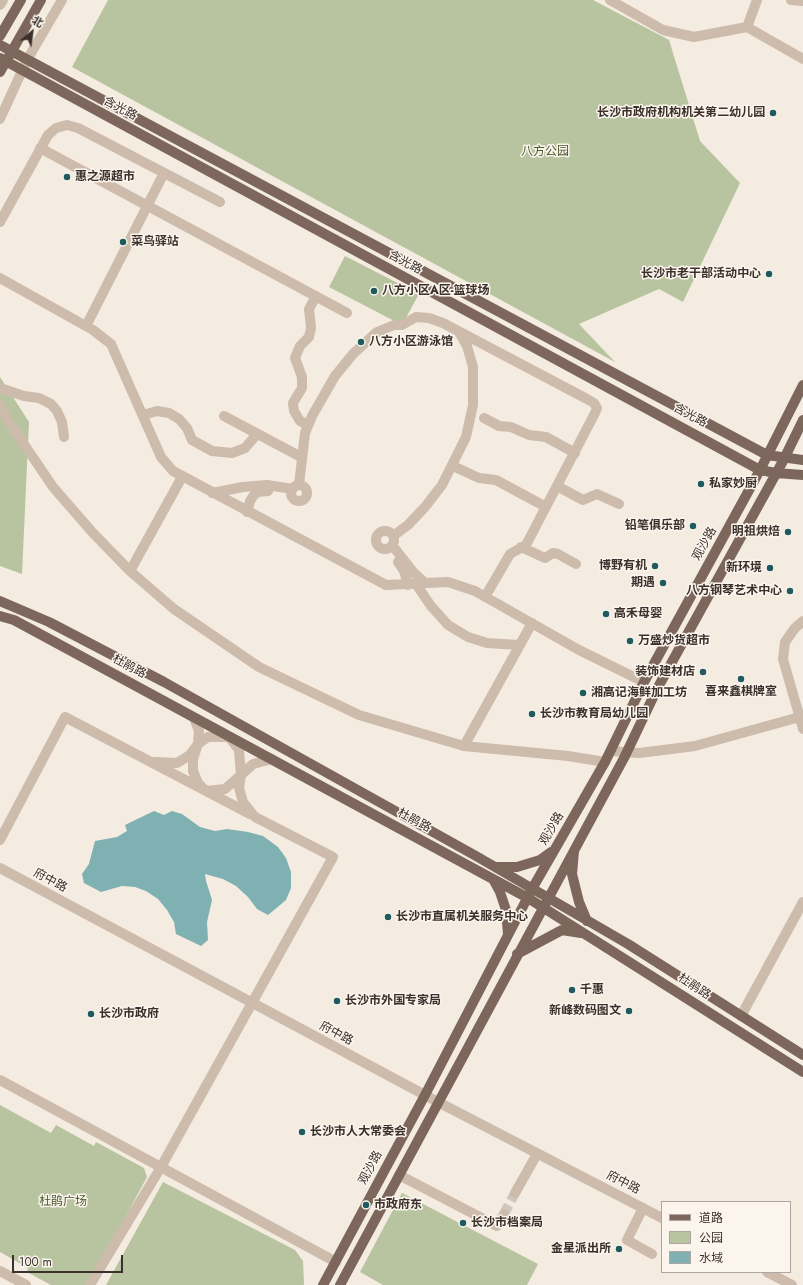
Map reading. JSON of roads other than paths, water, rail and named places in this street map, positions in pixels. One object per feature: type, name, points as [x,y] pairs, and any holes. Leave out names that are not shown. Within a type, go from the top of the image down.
[{"type":"main road","points":[[0,36],[21,0]]},
{"type":"main road","points":[[0,72],[3,60],[10,52],[41,0]]},
{"type":"main road","name":"含光路","points":[[0,46],[767,455],[803,460]]},
{"type":"main road","name":"含光路","points":[[3,60],[760,470],[803,475]]},
{"type":"main road","name":"观沙路","points":[[323,1285],[425,1095],[530,893],[611,751],[644,682],[760,470],[803,385]]},
{"type":"main road","points":[[340,1285],[626,752],[657,689],[776,473],[803,420]]},
{"type":"main road","name":"杜鹃路","points":[[0,601],[48,622],[164,682],[495,867],[530,893],[543,907],[803,1072]]},
{"type":"main road","name":"杜鹃路","points":[[0,616],[14,620],[493,879],[530,893],[548,897],[803,1055]]},
{"type":"main road","points":[[574,848],[572,874],[579,902],[588,921]]},
{"type":"main road","points":[[495,867],[517,867],[540,860],[555,849]]},
{"type":"main road","points":[[493,879],[500,892],[506,910],[508,937]]},
{"type":"main road","points":[[517,954],[562,930],[575,931],[588,935]]},
{"type":"street","points":[[0,5],[3,0]]},
{"type":"street","points":[[0,119],[27,60],[62,0]]},
{"type":"street","points":[[610,0],[662,30],[694,37],[747,27],[803,58]]},
{"type":"street","points":[[747,27],[757,0]]},
{"type":"street","points":[[791,0],[803,1]]},
{"type":"street","points":[[0,222],[48,135],[56,128],[67,125],[78,128],[220,202]]},
{"type":"street","points":[[40,148],[347,313]]},
{"type":"street","points":[[86,326],[164,173]]},
{"type":"street","points":[[0,278],[86,326],[111,344],[161,457],[173,471],[182,477],[386,585],[448,582],[485,597],[644,682]]},
{"type":"street","points":[[308,425],[300,421],[294,412],[293,403],[302,388],[302,377],[295,358],[300,346],[308,337],[311,328],[309,309],[316,296]]},
{"type":"street","points":[[295,489],[308,425],[335,376],[353,354],[378,332],[394,325],[402,325],[416,317],[429,318],[443,323],[594,403],[597,408],[595,413],[526,545],[510,554],[485,597]]},
{"type":"street","points":[[390,543],[425,507],[442,485],[453,466],[466,437],[474,405],[473,367],[467,346],[459,332]]},
{"type":"street","points":[[0,388],[24,396],[39,398],[51,404],[57,411],[62,422],[64,437]]},
{"type":"street","points":[[0,404],[7,419],[53,487],[93,533],[130,571],[174,609],[259,667],[359,715],[464,746],[568,756],[605,762]]},
{"type":"street","points":[[143,415],[157,411],[169,413],[179,419],[187,428],[192,440],[212,452],[232,453],[245,448],[257,434]]},
{"type":"street","points":[[224,416],[301,457]]},
{"type":"street","points":[[484,418],[499,426],[511,427],[529,435],[546,437],[574,453]]},
{"type":"street","points":[[453,466],[479,478],[496,480],[546,507]]},
{"type":"street","points":[[130,571],[182,477]]},
{"type":"street","points":[[212,493],[243,487],[267,485],[295,489]]},
{"type":"street","points":[[557,486],[583,500],[597,494],[619,504]]},
{"type":"street","points":[[247,512],[250,501],[258,492],[295,489]]},
{"type":"street","points":[[390,543],[393,555],[404,571],[448,625],[468,637],[487,643],[519,645]]},
{"type":"street","points":[[390,543],[414,573],[416,584]]},
{"type":"street","points":[[521,547],[545,558],[553,553],[558,554],[576,564]]},
{"type":"street","points":[[803,621],[785,642],[784,659],[801,717],[803,729]]},
{"type":"street","points":[[464,746],[532,623]]},
{"type":"street","points":[[0,840],[65,717],[332,857],[161,1167],[90,1285]]},
{"type":"street","points":[[611,751],[639,753],[695,746],[801,717]]},
{"type":"street","points":[[194,718],[199,731],[198,744],[193,759],[193,771],[198,783],[206,791]]},
{"type":"street","points":[[148,761],[177,762],[190,755],[198,744],[208,737],[229,737],[239,750],[241,775],[239,788],[242,802],[255,817]]},
{"type":"street","points":[[206,791],[225,789],[253,764],[272,759]]},
{"type":"street","name":"府中路","points":[[0,868],[251,1004],[661,1217]]},
{"type":"street","points":[[742,1016],[803,902]]},
{"type":"street","points":[[0,1080],[336,1262]]},
{"type":"street","points":[[515,1194],[537,1154]]},
{"type":"street","points":[[399,1175],[497,1226],[504,1214]]},
{"type":"street","points":[[643,1208],[627,1240],[652,1254]]},
{"type":"street","points":[[0,1271],[26,1285]]},
{"type":"street","points":[[769,1273],[792,1285]]},
{"type":"water","points":[[154,811],[164,815],[172,811],[182,814],[200,827],[215,831],[227,829],[263,836],[278,847],[286,858],[291,872],[291,888],[286,900],[268,915],[257,909],[248,897],[236,886],[223,879],[205,874],[212,900],[207,922],[208,940],[201,946],[176,934],[174,922],[167,910],[158,899],[146,891],[135,887],[122,886],[101,892],[84,883],[82,874],[89,864],[95,841],[117,837],[127,831],[125,825]]},
{"type":"tunnel","points":[[504,1214],[515,1193]]},
{"type":"place","name":"长沙市政府机构机关第二幼儿园","points":[[773,113]]},
{"type":"place","name":"惠之源超市","points":[[67,177]]},
{"type":"place","name":"菜鸟驿站","points":[[123,242]]},
{"type":"place","name":"长沙市老干部活动中心","points":[[769,274]]},
{"type":"place","name":"八方小区A区-篮球场","points":[[374,291]]},
{"type":"place","name":"八方小区游泳馆","points":[[361,342]]},
{"type":"place","name":"私家妙厨","points":[[701,484]]},
{"type":"place","name":"铅笔俱乐部","points":[[693,526]]},
{"type":"place","name":"明祖烘焙","points":[[788,532]]},
{"type":"place","name":"博野有机","points":[[655,566]]},
{"type":"place","name":"新环境","points":[[770,568]]},
{"type":"place","name":"期遇","points":[[663,583]]},
{"type":"place","name":"八方钢琴艺术中心","points":[[790,591]]},
{"type":"place","name":"高禾母婴","points":[[606,614]]},
{"type":"place","name":"万盛炒货超市","points":[[630,641]]},
{"type":"place","name":"装饰建材店","points":[[703,672]]},
{"type":"place","name":"喜来鑫棋牌室","points":[[741,679]]},
{"type":"place","name":"湘高记海鲜加工坊","points":[[583,693]]},
{"type":"place","name":"长沙市教育局幼儿园","points":[[532,714]]},
{"type":"place","name":"长沙市直属机关服务中心","points":[[388,917]]},
{"type":"place","name":"千惠","points":[[572,990]]},
{"type":"place","name":"长沙市外国专家局","points":[[337,1001]]},
{"type":"place","name":"新峰数码图文","points":[[629,1011]]},
{"type":"place","name":"长沙市政府","points":[[91,1014]]},
{"type":"place","name":"长沙市人大常委会","points":[[302,1132]]},
{"type":"place","name":"市政府东","points":[[366,1205]]},
{"type":"place","name":"长沙市档案局","points":[[463,1223]]},
{"type":"place","name":"金星派出所","points":[[619,1249]]},
{"type":"park label","name":"八方公园","points":[[545,152]]},
{"type":"park label","name":"杜鹃广场","points":[[63,1202]]}]
